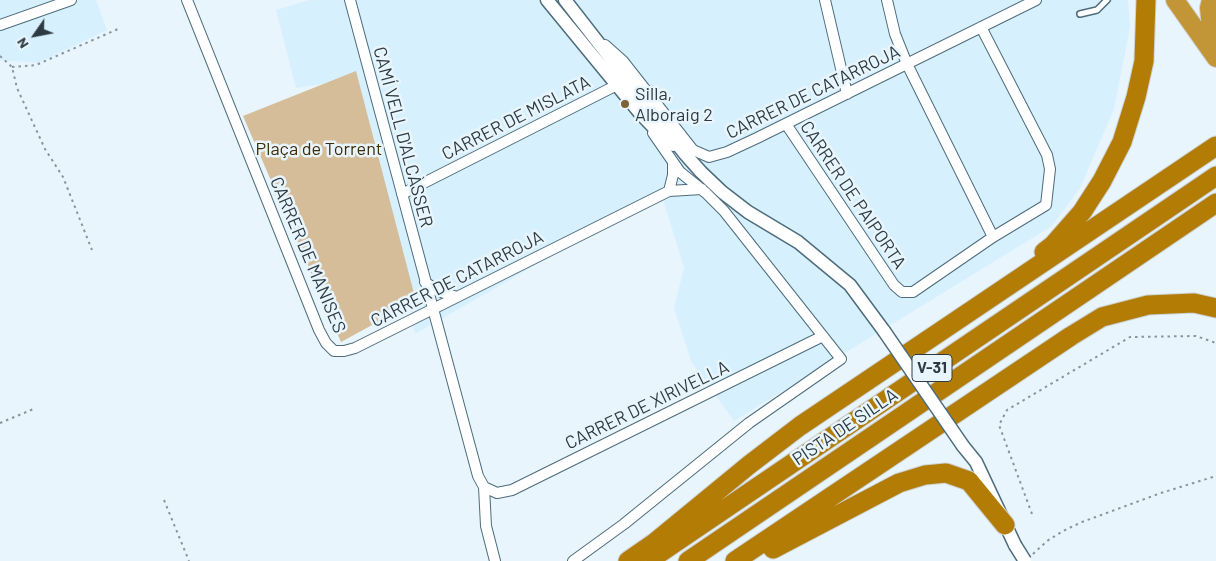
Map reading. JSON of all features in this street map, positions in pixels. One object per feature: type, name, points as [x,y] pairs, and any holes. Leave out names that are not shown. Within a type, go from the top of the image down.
[{"type":"highway","points":[[998,292],[1053,244],[1082,212],[1102,182],[1122,142],[1136,97],[1144,61],[1146,0]]},
{"type":"highway","points":[[1175,0],[1216,58]]},
{"type":"highway","points":[[1210,0],[1212,38],[1216,50]]},
{"type":"highway","points":[[628,561],[654,543],[800,426],[1216,146]]},
{"type":"highway","name":"PISTA DE SILLA","points":[[648,561],[1216,176]]},
{"type":"highway","name":"PISTA DE SILLA","points":[[688,561],[1216,203]]},
{"type":"highway","points":[[735,561],[1054,347],[1102,317],[1148,305],[1194,303],[1216,308]]},
{"type":"highway","points":[[752,561],[899,483],[925,474],[946,472],[969,481],[1005,525]]},
{"type":"street","points":[[0,25],[72,0]]},
{"type":"street","name":"CARRER DE MANISES","points":[[187,0],[319,330],[330,348],[338,352]]},
{"type":"street","name":"CAMÍ VELL D'ALCÀSSER","points":[[350,0],[479,480],[484,487],[486,526],[495,561]]},
{"type":"street","points":[[548,0],[629,100],[662,144],[673,164],[724,211],[841,359],[749,423],[624,524],[573,561]]},
{"type":"street","points":[[565,0],[685,154],[722,192],[748,212],[798,242],[850,285],[976,462],[1015,545],[1026,559]]},
{"type":"street","points":[[825,0],[847,94]]},
{"type":"street","points":[[887,0],[895,34],[907,64],[993,237],[1046,205],[1050,169],[1047,155],[981,27]]},
{"type":"street","name":"CARRER DE CATARROJA","points":[[588,30],[623,61],[694,150],[709,157],[727,152],[786,124],[1036,0]]},
{"type":"street","name":"CARRER DE MISLATA","points":[[402,194],[617,85]]},
{"type":"street","points":[[629,100],[661,135],[685,154]]},
{"type":"street","name":"CARRER DE PAIPORTA","points":[[786,124],[894,285],[902,292],[913,292],[993,237]]},
{"type":"street","points":[[669,191],[672,183],[673,164]]},
{"type":"street","name":"CARRER DE CATARROJA","points":[[338,352],[355,348],[669,191],[702,189]]},
{"type":"street","points":[[425,282],[438,291],[457,297]]},
{"type":"street","name":"CARRER DE XIRIVELLA","points":[[484,487],[497,492],[512,490],[823,336]]},
{"type":"lane","points":[[1080,14],[1097,10],[1107,0]]},
{"type":"path","points":[[12,67],[36,65],[118,29]]},
{"type":"path","points":[[0,56],[12,67],[17,88],[45,149],[64,177],[92,250]]},
{"type":"path","points":[[1032,514],[999,425],[1007,410],[1130,336],[1196,336],[1216,343]]},
{"type":"path","points":[[0,423],[36,408]]},
{"type":"path","points":[[1026,559],[1036,553],[1047,541],[1082,522],[1161,493],[1216,476]]},
{"type":"path","points":[[164,500],[189,561]]},
{"type":"shaded area","points":[[0,0],[96,0],[107,30],[38,63],[0,60]]},
{"type":"shaded area","points":[[310,0],[1128,0],[1130,27],[1114,109],[1080,188],[1052,226],[734,421],[691,361],[674,308],[684,268],[663,199],[560,251],[415,334],[358,79],[296,88],[276,10]]},
{"type":"green space","name":"Plaça de Torrent","points":[[356,71],[416,301],[341,342],[243,116]]},
{"type":"place","name":"Silla, Alboraig 2","points":[[625,104]]}]
